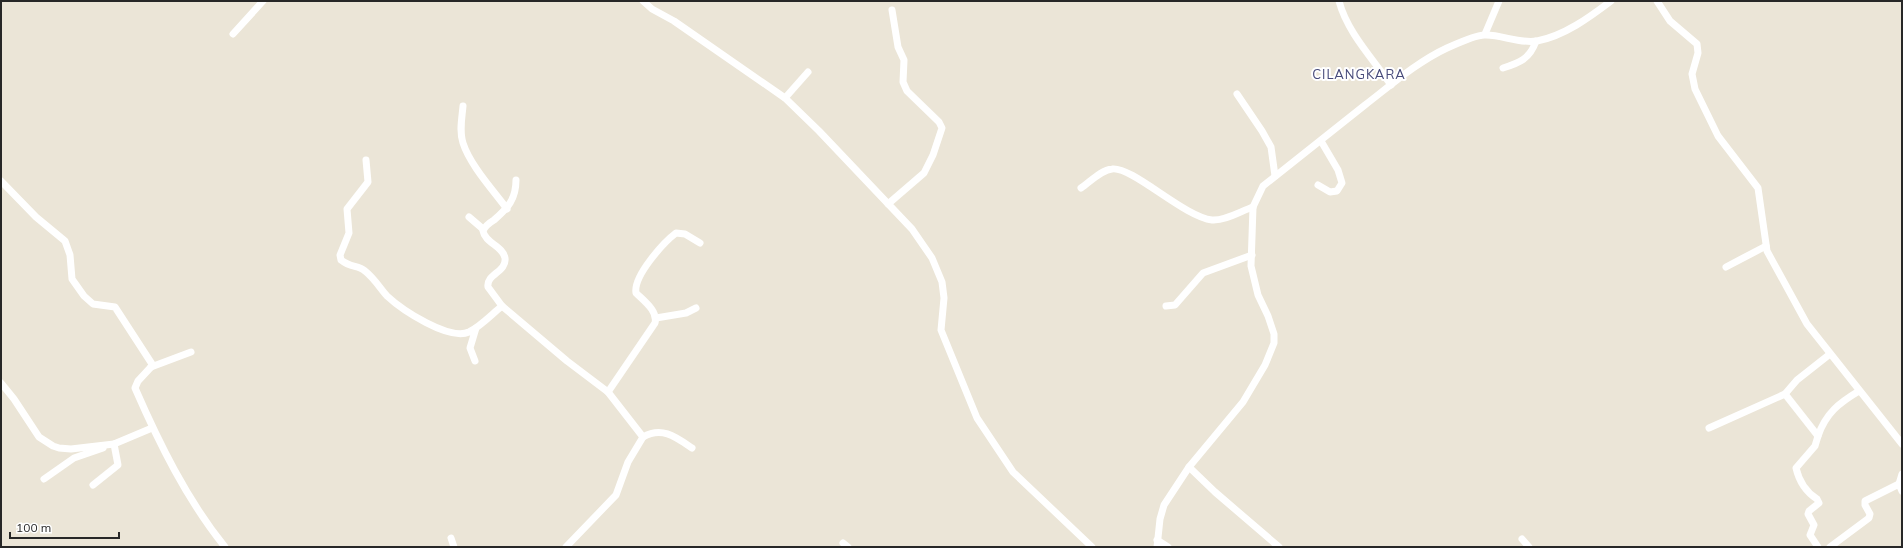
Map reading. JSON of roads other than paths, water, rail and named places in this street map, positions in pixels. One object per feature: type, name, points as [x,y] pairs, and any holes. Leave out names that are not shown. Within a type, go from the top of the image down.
[{"type":"street","points":[[233,34],[263,1]]},
{"type":"street","points":[[643,1],[652,9],[674,21],[785,98],[819,131],[916,234],[932,258],[942,282],[944,298],[941,330],[977,418],[1014,472],[1092,547]]},
{"type":"street","points":[[1339,1],[1342,13],[1352,29],[1391,84]]},
{"type":"street","points":[[1485,34],[1499,1]]},
{"type":"street","points":[[1168,547],[1157,543],[1160,519],[1164,505],[1189,467],[1243,402],[1265,365],[1274,343],[1274,334],[1268,316],[1258,296],[1251,266],[1253,207],[1263,186],[1391,84],[1429,58],[1446,49],[1485,34],[1515,40],[1536,41],[1568,29],[1595,13],[1611,1]]},
{"type":"street","points":[[1658,1],[1670,21],[1697,44],[1698,53],[1692,74],[1695,89],[1718,136],[1758,188],[1766,246],[1800,312],[1830,354],[1902,444]]},
{"type":"street","points":[[888,204],[924,174],[930,164],[942,128],[939,122],[907,91],[904,86],[902,77],[904,60],[898,47],[892,10]]},
{"type":"street","points":[[1503,68],[1516,64],[1527,58],[1534,49],[1536,41]]},
{"type":"street","points":[[785,98],[808,72]]},
{"type":"street","points":[[1237,94],[1271,147],[1275,176]]},
{"type":"street","points":[[463,106],[461,130],[463,143],[468,155],[507,209]]},
{"type":"street","points":[[1318,185],[1330,192],[1337,191],[1342,183],[1338,170],[1320,140]]},
{"type":"street","points":[[366,160],[368,182],[347,209],[349,233],[340,255],[340,260],[350,267],[358,267],[365,271],[396,303],[427,322],[448,332],[459,334],[468,332],[476,328],[502,306]]},
{"type":"street","points":[[1081,188],[1102,173],[1114,168],[1134,177],[1193,213],[1211,220],[1218,220],[1253,207]]},
{"type":"street","points":[[483,229],[507,209],[514,196],[516,180]]},
{"type":"street","points":[[1,181],[36,217],[65,241],[70,255],[72,279],[91,303],[115,307],[152,364],[151,367]]},
{"type":"street","points":[[469,217],[483,229],[485,237],[503,254],[505,258],[502,268],[489,279],[487,284],[502,306],[567,361],[608,392],[643,437]]},
{"type":"street","points":[[608,392],[655,323],[656,318],[654,312],[636,293],[636,285],[643,273],[663,245],[676,233],[685,234],[700,243]]},
{"type":"street","points":[[1726,267],[1766,246]]},
{"type":"street","points":[[1166,306],[1175,305],[1203,273],[1252,256]]},
{"type":"street","points":[[656,318],[686,313],[696,308]]},
{"type":"street","points":[[474,361],[470,348],[476,328]]},
{"type":"street","points":[[191,352],[151,367],[138,381],[135,388],[152,428],[205,520],[225,547]]},
{"type":"street","points":[[1708,428],[1785,394],[1796,380],[1830,354]]},
{"type":"street","points":[[1,383],[14,399],[39,437],[53,446],[65,449],[111,445]]},
{"type":"street","points":[[1818,547],[1810,535],[1814,525],[1808,514],[1809,510],[1819,503],[1818,499],[1810,494],[1801,482],[1796,468],[1815,446],[1818,436],[1830,412],[1836,406],[1859,391]]},
{"type":"street","points":[[1785,394],[1818,436]]},
{"type":"street","points":[[44,480],[74,458],[152,428]]},
{"type":"street","points":[[566,547],[616,495],[628,462],[643,437],[652,432],[663,433],[676,436],[692,448]]},
{"type":"street","points":[[93,485],[118,465],[111,445]]},
{"type":"street","points":[[1189,467],[1215,492],[1279,547]]},
{"type":"street","points":[[1830,547],[1869,518],[1870,514],[1865,502],[1900,487],[1902,474]]},
{"type":"street","points":[[450,538],[454,547]]},
{"type":"street","points":[[1522,539],[1529,547]]},
{"type":"district","name":"CILANGKARA","points":[[1359,74]]}]
